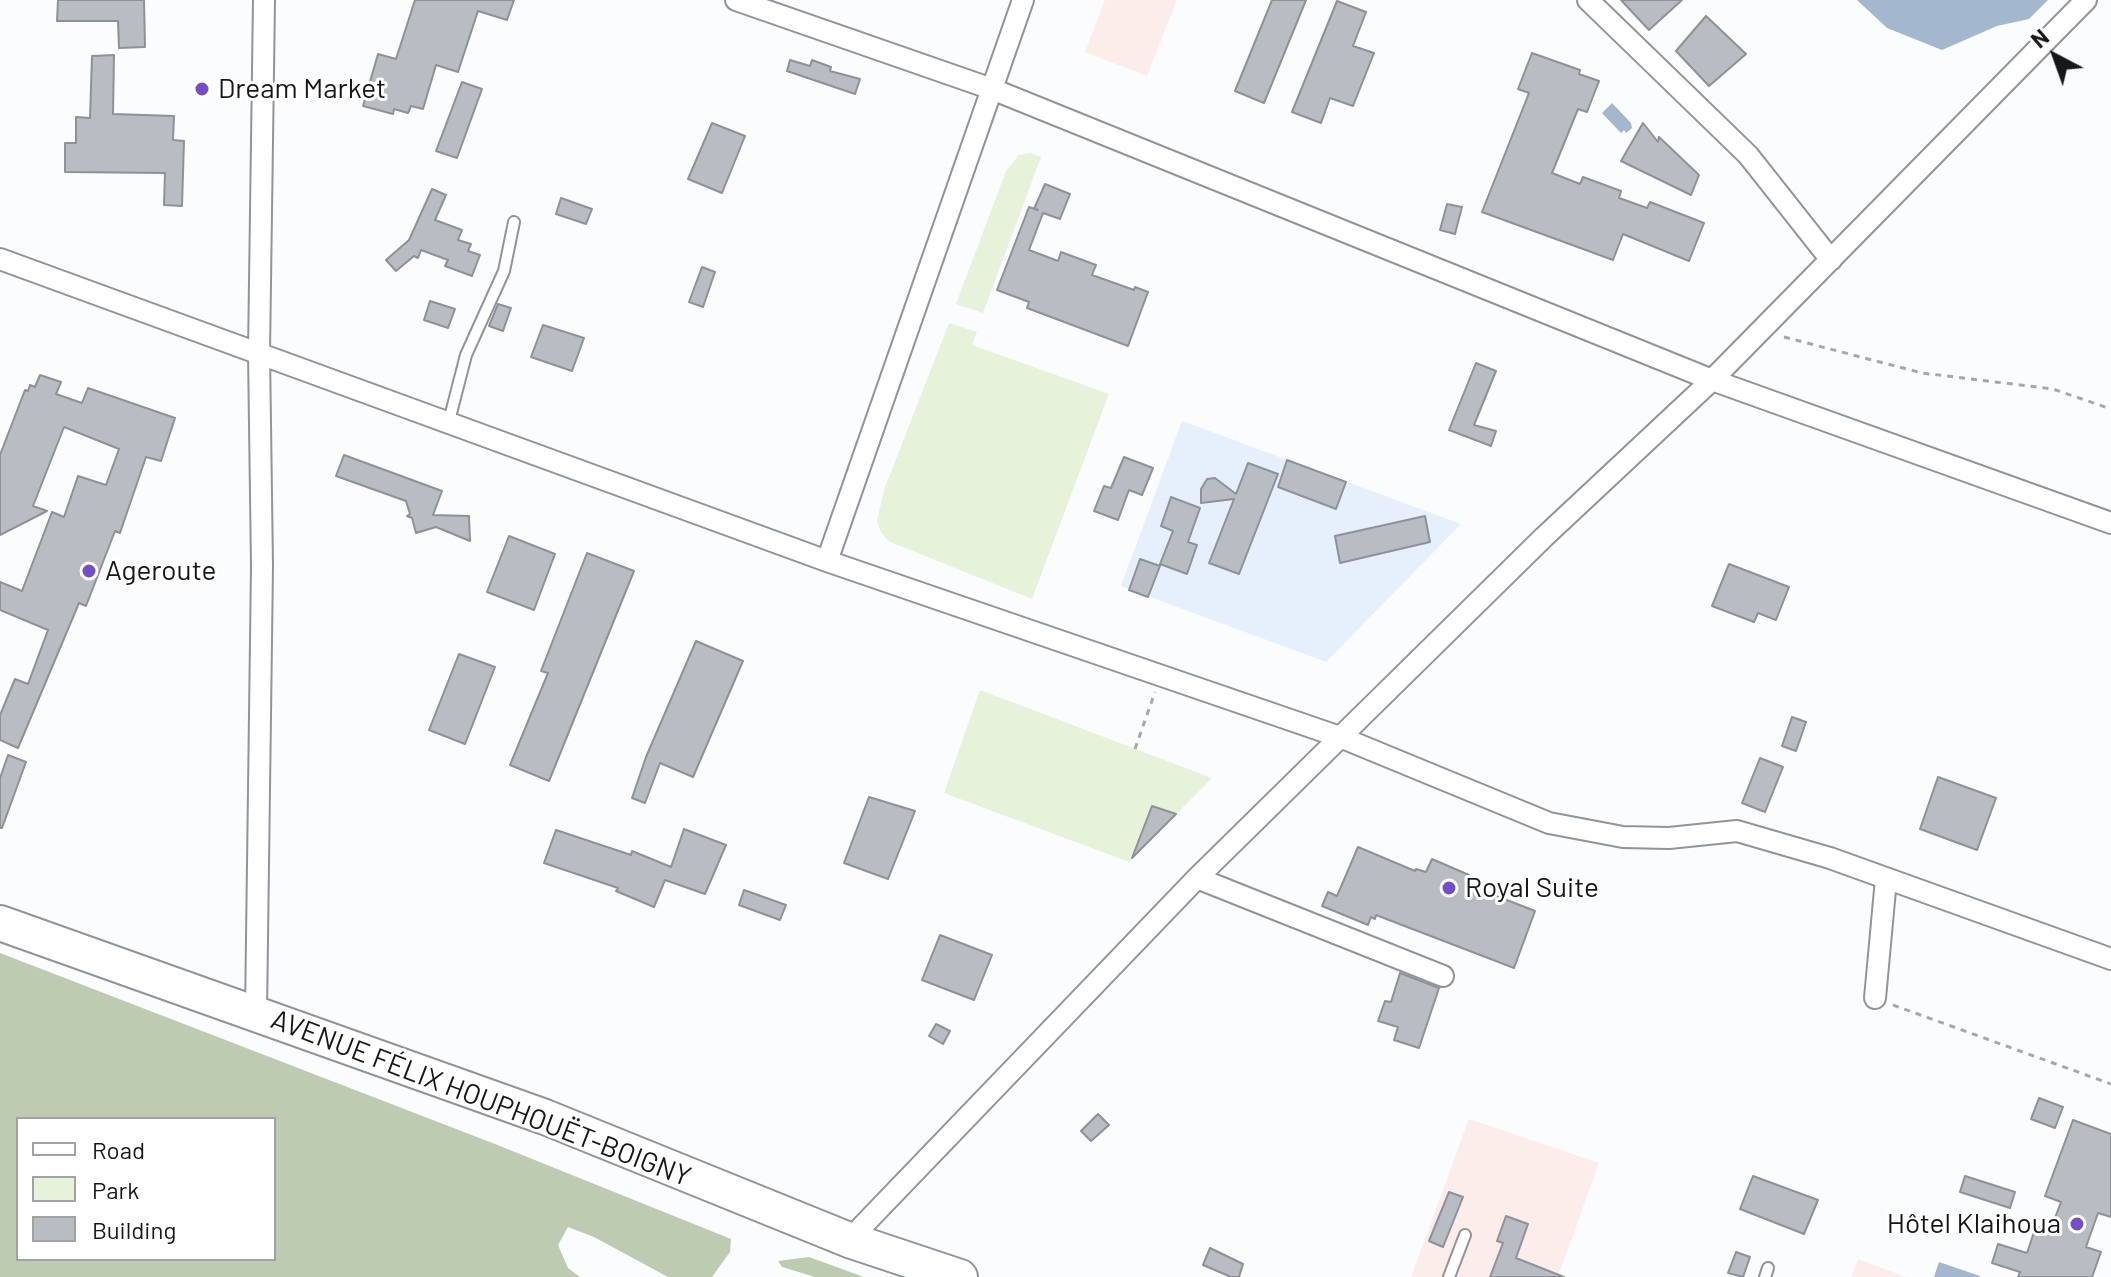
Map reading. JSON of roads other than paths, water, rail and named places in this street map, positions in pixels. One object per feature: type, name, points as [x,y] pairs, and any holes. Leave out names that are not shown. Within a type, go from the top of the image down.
[{"type":"highway","name":"AVENUE FÉLIX HOUPHOUËT-BOIGNY","points":[[0,923],[545,1117],[849,1240],[960,1277]]},
{"type":"street","points":[[256,1013],[262,566],[259,353],[264,0]]},
{"type":"street","points":[[736,0],[992,89],[1712,380],[2111,523]]},
{"type":"street","points":[[827,561],[1023,0]]},
{"type":"street","points":[[1588,0],[1748,155],[1831,260]]},
{"type":"street","points":[[849,1240],[1197,878],[1544,537],[1712,380],[2086,0]]},
{"type":"street","points":[[0,259],[827,561],[1340,737],[1549,823],[1623,837],[1669,838],[1737,831],[1830,858],[2111,959]]},
{"type":"street","points":[[1197,878],[1443,976]]},
{"type":"street","points":[[1875,998],[1886,879]]},
{"type":"lane","points":[[449,421],[466,355],[504,271],[514,222]]},
{"type":"lane","points":[[1449,1277],[1465,1235]]},
{"type":"water","points":[[1857,0],[2048,0],[2029,19],[1997,26],[1942,50],[1887,28]]},
{"type":"water","points":[[1612,103],[1631,123],[1632,128],[1626,133],[1624,130],[1621,133],[1602,113]]},
{"type":"water","points":[[1939,1262],[1980,1276],[1980,1277],[1934,1277]]},
{"type":"place","name":"Dream Market","points":[[202,89]]},
{"type":"place","name":"Ageroute","points":[[89,571]]},
{"type":"place","name":"Royal Suite","points":[[1449,888]]},
{"type":"place","name":"Hôtel Klaihoua","points":[[2077,1224]]}]
